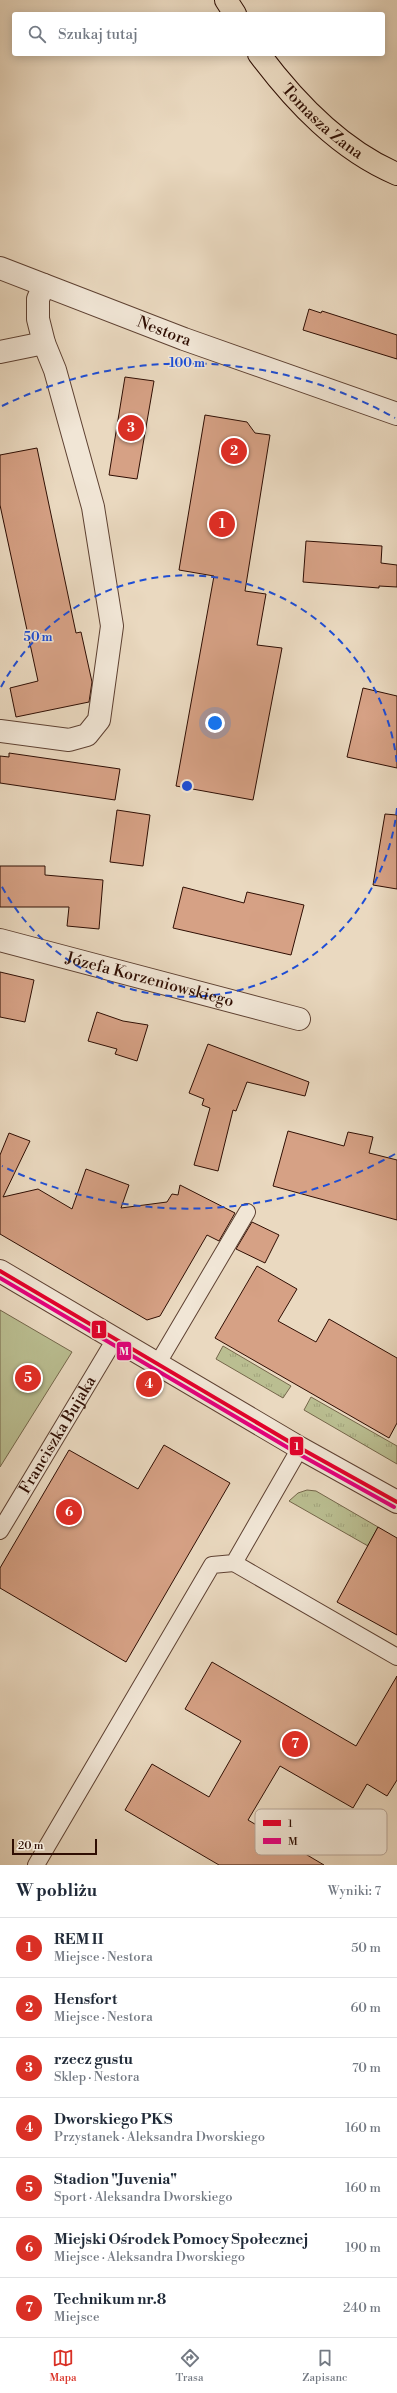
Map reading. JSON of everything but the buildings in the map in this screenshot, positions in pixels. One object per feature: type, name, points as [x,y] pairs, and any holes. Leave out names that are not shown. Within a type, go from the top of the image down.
[{"type":"main road","points":[[226,0],[233,12]]},
{"type":"main road","name":"Tomasza Zana","points":[[260,56],[282,85],[317,120],[365,158],[397,174]]},
{"type":"street","name":"Nestora","points":[[0,268],[184,339],[397,414]]},
{"type":"street","points":[[0,731],[68,740],[87,735],[99,720],[112,626],[93,506],[55,370],[44,343],[38,314],[38,299],[44,285]]},
{"type":"street","points":[[0,352],[44,343]]},
{"type":"street","name":"Józefa Korzeniowskiego","points":[[0,940],[299,1019]]},
{"type":"street","points":[[0,1271],[300,1448],[397,1502]]},
{"type":"lane","points":[[158,1363],[247,1212]]},
{"type":"lane","name":"Franciszka Bujaka","points":[[0,1531],[115,1339]]},
{"type":"lane","points":[[234,1563],[300,1448]]},
{"type":"lane","points":[[36,1865],[212,1565],[234,1563],[397,1657]]},
{"type":"green space","points":[[0,1310],[72,1352],[0,1467]]},
{"type":"green space","points":[[223,1346],[291,1386],[283,1398],[216,1359]]},
{"type":"green space","points":[[311,1397],[397,1446],[397,1464],[304,1410]]},
{"type":"green space","points":[[307,1490],[316,1491],[378,1527],[368,1546],[289,1501],[298,1493]]},
{"type":"transit line","name":"1","points":[[0,1271],[300,1448],[397,1502]]},
{"type":"transit line","name":"M","points":[[0,1278],[297,1453],[394,1507]]},
{"type":"place","name":"rzecz gustu","points":[[131,428]]},
{"type":"place","name":"Hensfort","points":[[234,451]]},
{"type":"place","name":"REM II","points":[[222,524]]},
{"type":"place","name":"Stadion \"Juvenia\"","points":[[28,1378]]},
{"type":"place","name":"Dworskiego PKS","points":[[149,1384]]},
{"type":"place","name":"Miejski Ośrodek Pomocy Społecznej","points":[[69,1512]]},
{"type":"place","name":"Technikum nr.8","points":[[295,1744]]}]
